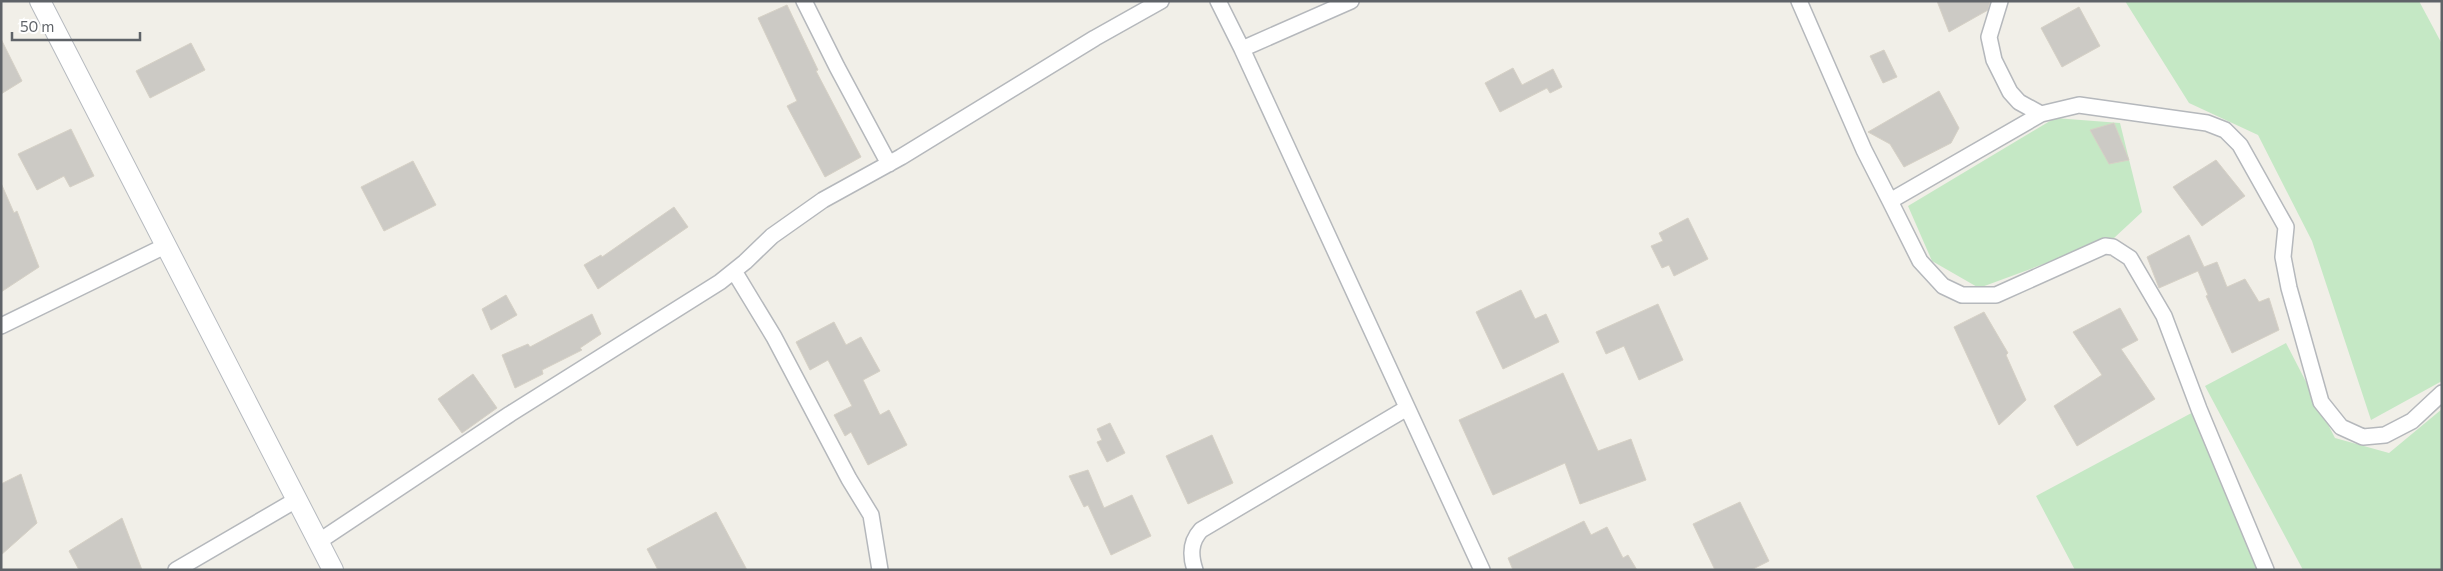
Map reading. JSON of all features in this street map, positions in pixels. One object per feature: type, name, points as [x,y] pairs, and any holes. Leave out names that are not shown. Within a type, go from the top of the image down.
[{"type":"street","points":[[40,1],[333,570]]},
{"type":"street","points":[[804,1],[889,164]]},
{"type":"street","points":[[318,542],[510,414],[734,271],[772,236],[822,200],[889,164],[1096,38],[1161,1]]},
{"type":"street","points":[[1218,1],[1242,49],[1482,570]]},
{"type":"street","points":[[1242,49],[1352,1]]},
{"type":"street","points":[[1799,1],[1864,150],[1920,261],[1943,286],[1962,295],[1996,295],[2105,246],[2113,247],[2130,258],[2164,316],[2199,409],[2266,570]]},
{"type":"street","points":[[2000,1],[1989,37],[1994,60],[2010,92],[2019,102],[2040,114]]},
{"type":"street","points":[[1890,201],[2040,114],[2079,105],[2207,123],[2225,130],[2240,145],[2286,227],[2283,257],[2289,288],[2321,402],[2341,427],[2363,437],[2385,435],[2412,421],[2442,393]]},
{"type":"street","points":[[1,326],[165,246]]},
{"type":"street","points":[[734,271],[774,337],[849,479],[871,515],[880,570]]},
{"type":"street","points":[[1195,570],[1190,556],[1196,535],[1201,530],[1407,408]]},
{"type":"street","points":[[176,570],[296,500]]},
{"type":"green space","points":[[2125,1],[2419,1],[2442,44],[2442,381],[2371,420],[2312,241],[2258,135],[2189,103]]},
{"type":"green space","points":[[2055,118],[2120,123],[2142,212],[2114,238],[1979,288],[1932,261],[1908,206]]},
{"type":"green space","points":[[2286,343],[2335,438],[2389,453],[2442,409],[2442,570],[2303,570],[2205,386]]},
{"type":"green space","points":[[2199,409],[2261,570],[2075,570],[2036,496]]},
{"type":"building","points":[[1937,1],[1990,1],[1988,10],[1949,32]]},
{"type":"building","points":[[787,5],[818,70],[816,71],[861,157],[825,177],[787,106],[797,101],[758,18]]},
{"type":"building","points":[[2079,7],[2100,46],[2062,67],[2041,28]]},
{"type":"building","points":[[1,39],[22,81],[1,94]]},
{"type":"building","points":[[191,43],[205,70],[150,98],[136,71]]},
{"type":"building","points":[[1884,50],[1897,77],[1883,83],[1870,56]]},
{"type":"building","points":[[1513,68],[1522,85],[1553,69],[1562,87],[1550,93],[1547,88],[1500,112],[1485,83]]},
{"type":"building","points":[[1939,91],[1959,128],[1951,143],[1904,167],[1890,144],[1868,132]]},
{"type":"building","points":[[2114,123],[2129,160],[2109,164],[2090,130]]},
{"type":"building","points":[[71,129],[94,176],[70,187],[64,176],[37,190],[18,154]]},
{"type":"building","points":[[2216,160],[2245,196],[2202,226],[2173,187]]},
{"type":"building","points":[[413,161],[436,205],[384,231],[361,187]]},
{"type":"building","points":[[1,183],[14,213],[17,211],[39,267],[1,292]]},
{"type":"building","points":[[674,207],[688,227],[598,289],[584,265],[601,255],[602,257]]},
{"type":"building","points":[[1688,218],[1708,259],[1674,276],[1669,265],[1662,268],[1651,246],[1663,241],[1659,233]]},
{"type":"building","points":[[2189,235],[2204,267],[2217,262],[2227,287],[2245,279],[2259,302],[2269,298],[2279,330],[2232,353],[2206,296],[2208,295],[2198,271],[2159,288],[2147,257]]},
{"type":"building","points":[[1521,290],[1535,319],[1546,314],[1559,342],[1503,369],[1476,312]]},
{"type":"building","points":[[506,295],[517,315],[491,330],[482,309]]},
{"type":"building","points":[[1658,304],[1683,360],[1639,380],[1624,346],[1606,354],[1596,332]]},
{"type":"building","points":[[2120,308],[2138,340],[2121,349],[2155,399],[2077,446],[2054,406],[2102,375],[2073,332]]},
{"type":"building","points":[[1984,312],[2008,353],[2006,355],[2026,400],[1999,425],[1954,327]]},
{"type":"building","points":[[592,314],[601,334],[580,348],[582,350],[542,370],[543,374],[515,388],[502,355],[528,344],[530,347]]},
{"type":"building","points":[[834,322],[846,345],[861,337],[880,371],[863,380],[880,415],[889,410],[907,445],[868,465],[851,432],[845,436],[834,415],[852,406],[828,360],[810,370],[796,342]]},
{"type":"building","points":[[1563,373],[1598,451],[1631,439],[1646,480],[1580,504],[1565,463],[1493,495],[1459,420]]},
{"type":"building","points":[[473,374],[497,408],[462,433],[438,399]]},
{"type":"building","points":[[1110,423],[1125,453],[1107,462],[1097,442],[1102,440],[1097,429]]},
{"type":"building","points":[[1212,435],[1233,483],[1188,504],[1166,456]]},
{"type":"building","points":[[1088,470],[1104,508],[1132,495],[1151,536],[1111,555],[1088,505],[1084,507],[1069,476]]},
{"type":"building","points":[[21,474],[37,523],[1,555],[1,484]]},
{"type":"building","points":[[1740,502],[1769,561],[1751,570],[1715,570],[1693,524]]},
{"type":"building","points":[[716,512],[747,570],[658,570],[647,549]]},
{"type":"building","points":[[122,518],[142,570],[79,570],[69,551]]},
{"type":"building","points":[[1584,521],[1591,535],[1607,527],[1623,558],[1628,555],[1637,570],[1513,570],[1508,558]]}]
